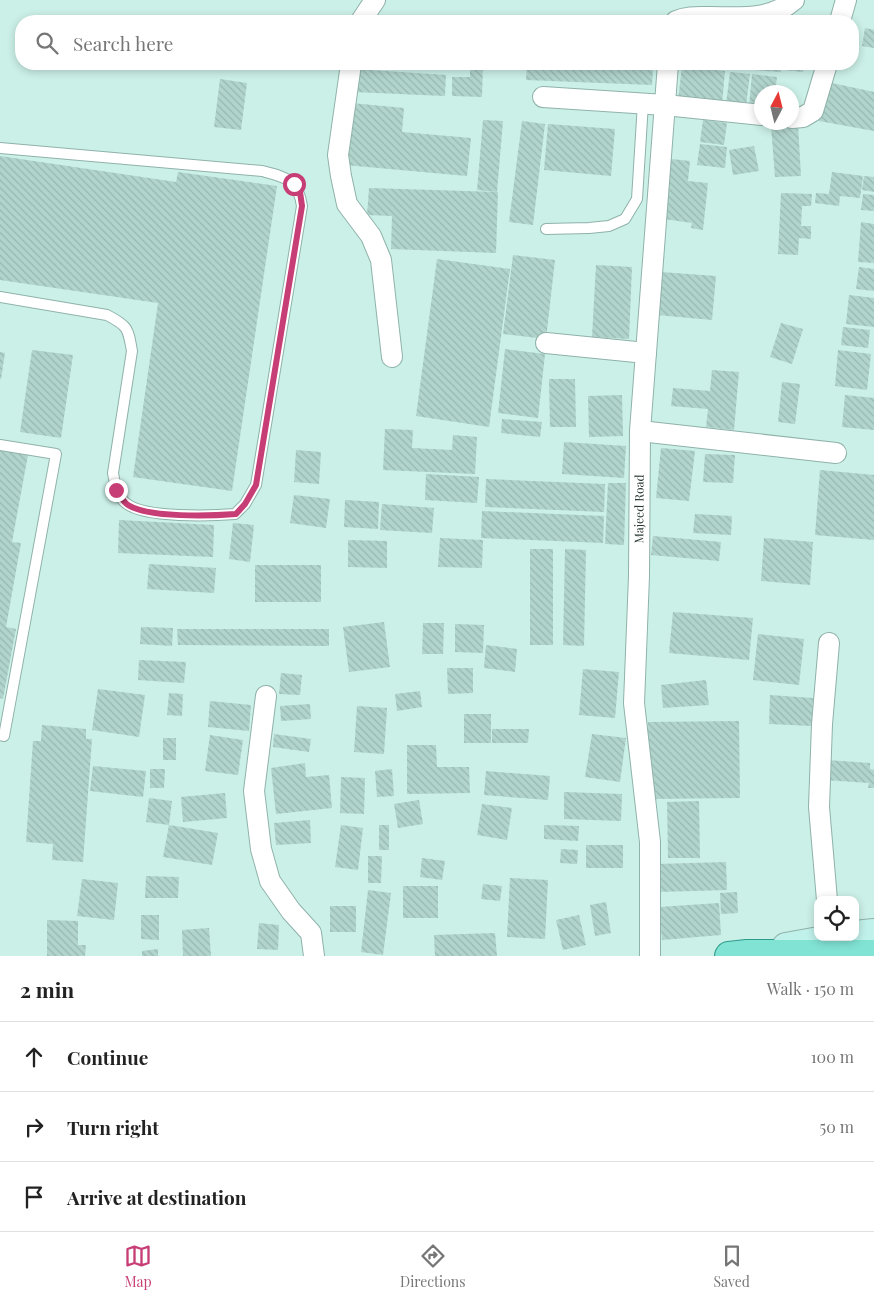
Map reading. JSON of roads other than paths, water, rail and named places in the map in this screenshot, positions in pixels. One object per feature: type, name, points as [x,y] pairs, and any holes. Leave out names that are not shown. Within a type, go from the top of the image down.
[{"type":"main road","points":[[746,955],[874,954]]},
{"type":"street","points":[[365,15],[375,0]]},
{"type":"street","points":[[761,15],[784,9],[794,0]]},
{"type":"street","points":[[842,15],[846,0]]},
{"type":"street","points":[[350,70],[338,155],[340,176],[347,204],[371,236],[381,260],[392,357]]},
{"type":"street","name":"Majeed Road","points":[[650,956],[650,842],[634,704],[640,576],[640,431],[668,70]]},
{"type":"street","points":[[799,117],[813,111],[825,70]]},
{"type":"street","points":[[543,97],[643,103],[754,115]]},
{"type":"street","points":[[546,343],[646,353]]},
{"type":"street","points":[[640,431],[836,453]]},
{"type":"street","points":[[827,896],[820,807],[822,724],[829,643]]},
{"type":"street","points":[[266,696],[254,791],[261,849],[270,881],[291,911],[311,933],[314,956]]},
{"type":"street","points":[[859,935],[874,933]]},
{"type":"street","points":[[746,955],[818,941]]},
{"type":"lane","points":[[546,229],[609,226],[625,219],[637,199],[643,103]]},
{"type":"lane","points":[[0,148],[262,171],[281,176],[294,184],[300,192],[302,206],[256,485],[245,504],[236,514],[209,516],[144,512],[126,504],[116,490],[113,473],[132,351],[130,335],[123,323],[107,315],[0,297]]},
{"type":"lane","points":[[0,445],[56,454],[4,736],[0,735]]}]
